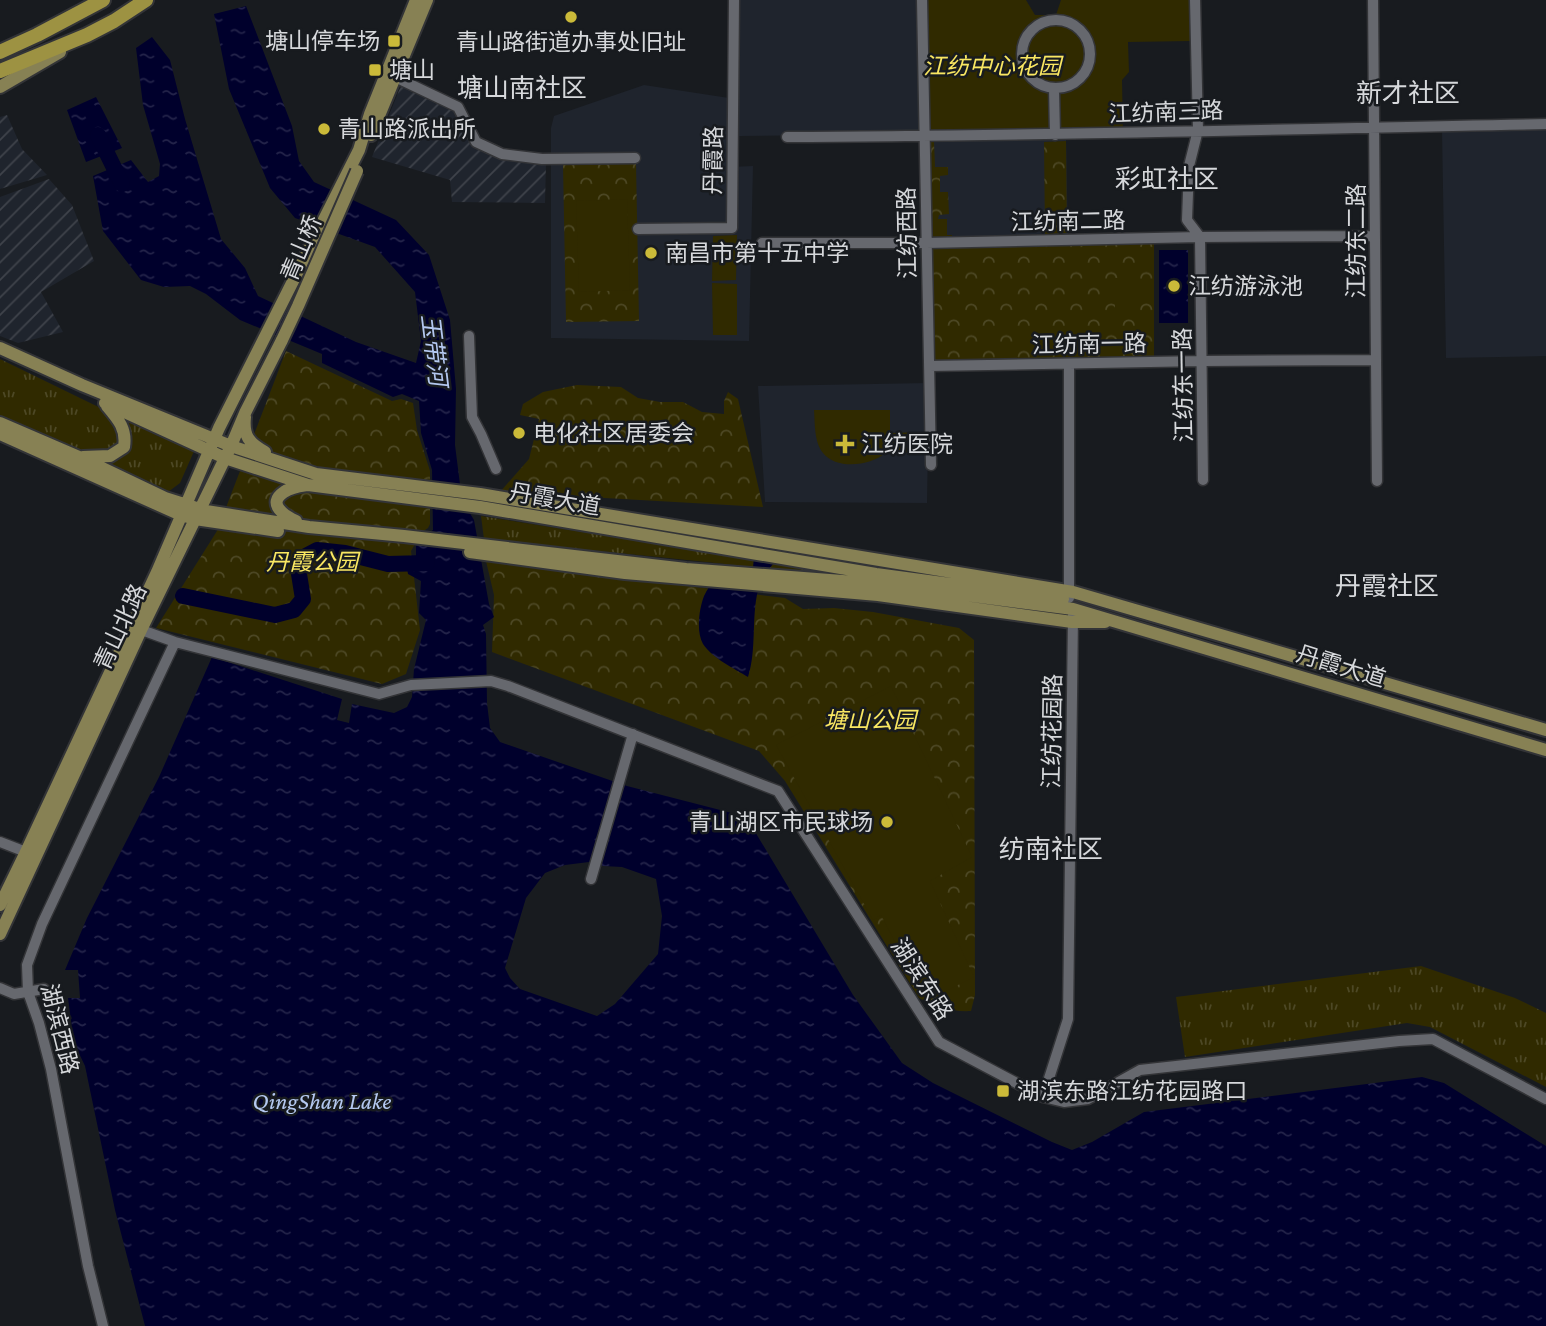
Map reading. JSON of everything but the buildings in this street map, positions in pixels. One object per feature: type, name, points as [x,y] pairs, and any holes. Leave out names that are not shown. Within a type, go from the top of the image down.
[{"type":"highway","points":[[0,52],[103,0]]},
{"type":"highway","points":[[0,71],[87,36],[114,22],[146,0]]},
{"type":"main road","points":[[352,172],[370,114],[416,0]]},
{"type":"main road","points":[[352,172],[427,0]]},
{"type":"main road","points":[[0,44],[37,35]]},
{"type":"main road","points":[[0,87],[87,36]]},
{"type":"main road","name":"青山桥","points":[[265,335],[352,172]]},
{"type":"main road","name":"青山桥","points":[[282,341],[352,172]]},
{"type":"main road","name":"青山北路","points":[[0,934],[136,628],[183,510],[265,335]]},
{"type":"main road","name":"青山北路","points":[[0,905],[136,628],[180,551],[282,341]]},
{"type":"main road","name":"丹霞大道","points":[[0,348],[160,417],[212,445]]},
{"type":"main road","name":"丹霞大道","points":[[0,355],[104,402],[307,485],[412,492]]},
{"type":"main road","points":[[79,457],[110,456],[124,447],[121,423],[104,402]]},
{"type":"main road","points":[[160,417],[203,426],[211,425],[229,407]]},
{"type":"main road","points":[[245,413],[243,428],[246,436],[254,446],[285,464]]},
{"type":"main road","name":"丹霞大道","points":[[0,423],[79,457],[165,498],[183,510]]},
{"type":"main road","name":"丹霞大道","points":[[0,434],[150,501],[225,523],[309,535],[416,541]]},
{"type":"main road","name":"丹霞大道","points":[[228,452],[285,464],[316,474],[412,492],[480,501],[1071,605],[1546,750]]},
{"type":"main road","points":[[307,485],[285,491],[277,503],[284,515],[310,527]]},
{"type":"main road","points":[[150,501],[164,509],[171,520],[166,550]]},
{"type":"main road","name":"丹霞大道","points":[[197,514],[484,550],[625,573],[878,595],[1126,607],[1546,730]]},
{"type":"main road","points":[[180,551],[199,530],[225,523]]},
{"type":"street","name":"丹霞路","points":[[638,229],[732,228],[734,0]]},
{"type":"street","name":"江纺西路","points":[[922,0],[931,465]]},
{"type":"street","name":"江纺东一路","points":[[1195,0],[1198,130],[1189,166],[1187,220],[1200,237],[1203,480]]},
{"type":"street","name":"江纺东二路","points":[[1373,0],[1377,481]]},
{"type":"street","points":[[1063,20],[1073,24],[1088,41],[1089,64],[1084,74],[1075,82],[1054,88],[1033,79],[1026,71],[1022,50],[1031,30],[1041,23],[1063,20]]},
{"type":"street","points":[[395,77],[458,107],[476,142],[502,154],[542,159],[635,159]]},
{"type":"street","points":[[1054,88],[1055,135]]},
{"type":"street","name":"江纺南三路","points":[[787,137],[1055,135],[1546,124]]},
{"type":"street","name":"江纺南二路","points":[[762,243],[1375,236]]},
{"type":"street","points":[[469,336],[472,418],[496,468]]},
{"type":"street","name":"江纺南一路","points":[[929,366],[1376,360]]},
{"type":"street","name":"江纺花园路","points":[[1043,1097],[1068,1019],[1071,605],[1069,364]]},
{"type":"street","points":[[136,628],[175,642]]},
{"type":"street","name":"湖滨东路","points":[[175,642],[379,694],[411,685],[491,681],[778,791],[939,1042],[1043,1097],[1065,1102],[1088,1099],[1140,1070],[1433,1039],[1546,1099]]},
{"type":"street","name":"湖滨西路","points":[[103,1326],[88,1266],[51,1069],[28,992],[27,965],[42,924],[175,642]]},
{"type":"street","points":[[591,879],[633,734]]},
{"type":"street","points":[[0,842],[26,852]]},
{"type":"street","points":[[0,988],[14,994],[44,989]]},
{"type":"shaded area","points":[[738,0],[918,0],[920,134],[738,136]]},
{"type":"shaded area","points":[[402,83],[455,111],[473,145],[508,160],[546,163],[545,203],[452,202],[450,180],[372,157]]},
{"type":"shaded area","name":"南昌市第十五中学","points":[[644,85],[729,98],[730,167],[753,166],[749,341],[551,338],[551,128],[554,116]]},
{"type":"shaded area","points":[[7,115],[22,149],[47,175],[0,189],[0,117]]},
{"type":"shaded area","points":[[1546,128],[1546,356],[1446,358],[1442,131]]},
{"type":"shaded area","points":[[1066,138],[1068,239],[928,242],[927,141]]},
{"type":"shaded area","points":[[49,179],[72,205],[94,261],[41,292],[63,332],[18,343],[0,336],[0,197]]},
{"type":"shaded area","name":"江纺医院","points":[[929,383],[927,503],[765,502],[758,386]]},
{"type":"green space","name":"江纺中心花园","points":[[924,0],[1026,0],[1035,15],[1056,15],[1061,0],[1191,0],[1192,41],[1128,42],[1129,72],[1122,80],[1123,131],[927,134]]},
{"type":"green space","points":[[1066,141],[1067,233],[1045,234],[1044,142]]},
{"type":"green space","points":[[928,142],[934,142],[935,167],[948,167],[948,175],[940,176],[940,192],[948,192],[949,214],[939,215],[938,219],[947,219],[947,235],[952,235],[952,240],[930,241]]},
{"type":"green space","points":[[636,164],[639,321],[566,322],[563,165]]},
{"type":"green space","points":[[627,199],[630,290],[579,292],[576,201]]},
{"type":"green space","points":[[737,235],[736,280],[712,281],[713,236]]},
{"type":"green space","points":[[1154,239],[1154,358],[929,366],[926,243]]},
{"type":"green space","points":[[1115,278],[1139,278],[1139,319],[1115,319]]},
{"type":"green space","points":[[712,283],[737,284],[737,335],[713,335]]},
{"type":"green space","name":"丹霞公园","points":[[286,351],[392,401],[401,399],[413,403],[417,430],[430,471],[430,524],[411,551],[420,630],[406,674],[382,684],[156,628],[217,531]]},
{"type":"green space","points":[[0,359],[160,437],[195,449],[180,483],[168,492],[0,417]]},
{"type":"green space","points":[[577,385],[621,387],[638,398],[683,402],[702,412],[724,414],[724,401],[728,392],[738,399],[763,507],[500,492],[529,459],[539,419],[520,415],[523,404],[543,392]]},
{"type":"green space","points":[[814,410],[890,410],[890,433],[921,432],[921,452],[885,453],[863,463],[836,462],[820,449]]},
{"type":"green space","points":[[481,516],[890,581],[484,539]]},
{"type":"green space","name":"塘山公园","points":[[486,561],[785,598],[803,609],[834,608],[873,612],[959,628],[974,640],[975,995],[971,1011],[945,1008],[919,998],[785,781],[759,751],[492,652],[494,595]]},
{"type":"green space","name":"青山湖区市民球场","points":[[891,686],[972,857],[930,881],[974,977],[926,1001],[881,915],[873,920],[776,745]]},
{"type":"green space","points":[[1421,966],[1515,998],[1546,1013],[1546,1087],[1430,1027],[1407,1023],[1185,1057],[1176,997]]},
{"type":"water","name":"QingShan Lake","points":[[246,6],[292,126],[299,161],[314,182],[396,220],[429,255],[450,320],[456,389],[455,445],[462,500],[474,520],[489,604],[494,617],[483,625],[486,634],[490,728],[500,742],[627,786],[728,812],[748,820],[853,995],[902,1063],[933,1083],[1072,1150],[1092,1142],[1144,1112],[1422,1077],[1444,1083],[1546,1146],[1546,1326],[145,1326],[115,1210],[85,1066],[74,1043],[68,998],[80,998],[78,970],[65,970],[87,918],[159,777],[212,657],[342,699],[337,720],[349,723],[352,704],[394,713],[407,707],[412,697],[414,669],[426,620],[419,613],[421,581],[408,574],[406,563],[416,558],[416,541],[433,530],[432,470],[421,433],[419,401],[402,394],[393,397],[322,363],[322,354],[240,320],[206,294],[190,286],[164,287],[141,280],[103,231],[93,176],[131,160],[148,182],[159,176],[160,164],[143,105],[136,48],[152,37],[170,60],[221,239],[245,268],[258,296],[356,342],[416,363],[421,341],[415,292],[375,247],[295,218],[270,188],[229,89],[214,14]],"holes":[[[589,862],[622,867],[656,879],[662,916],[658,954],[615,1004],[597,1016],[520,989],[505,968],[526,898],[545,873],[565,865]]]},
{"type":"water","points":[[96,97],[122,148],[86,162],[67,110]]},
{"type":"water","name":"江纺游泳池","points":[[1159,250],[1188,250],[1188,323],[1159,323]]},
{"type":"water","points":[[780,541],[789,544],[767,572],[758,590],[748,677],[718,658],[703,644],[699,627],[701,607],[705,593],[716,577],[753,568],[754,556]]},
{"type":"waterway","points":[[98,135],[122,184]]},
{"type":"waterway","points":[[183,596],[275,615],[294,610],[303,599],[299,574],[300,559],[317,550],[345,553],[388,564],[427,563]]},
{"type":"place","name":"青山路街道办事处旧址","points":[[571,17]]},
{"type":"place","name":"塘山停车场","points":[[394,41]]},
{"type":"place","name":"塘山","points":[[375,70]]},
{"type":"place","name":"青山路派出所","points":[[324,129]]},
{"type":"place","name":"南昌市第十五中学","points":[[651,253]]},
{"type":"place","name":"江纺游泳池","points":[[1174,286]]},
{"type":"place","name":"电化社区居委会","points":[[519,433]]},
{"type":"place","name":"江纺医院","points":[[845,444]]},
{"type":"place","name":"青山湖区市民球场","points":[[887,822]]},
{"type":"place","name":"湖滨东路江纺花园路口","points":[[1003,1091]]},
{"type":"district","name":"塘山南社区","points":[[522,88]]},
{"type":"district","name":"新才社区","points":[[1408,93]]},
{"type":"district","name":"彩虹社区","points":[[1167,179]]},
{"type":"district","name":"丹霞社区","points":[[1387,586]]},
{"type":"district","name":"纺南社区","points":[[1051,849]]},
{"type":"water label","name":"玉带河","points":[[434,350]]}]
